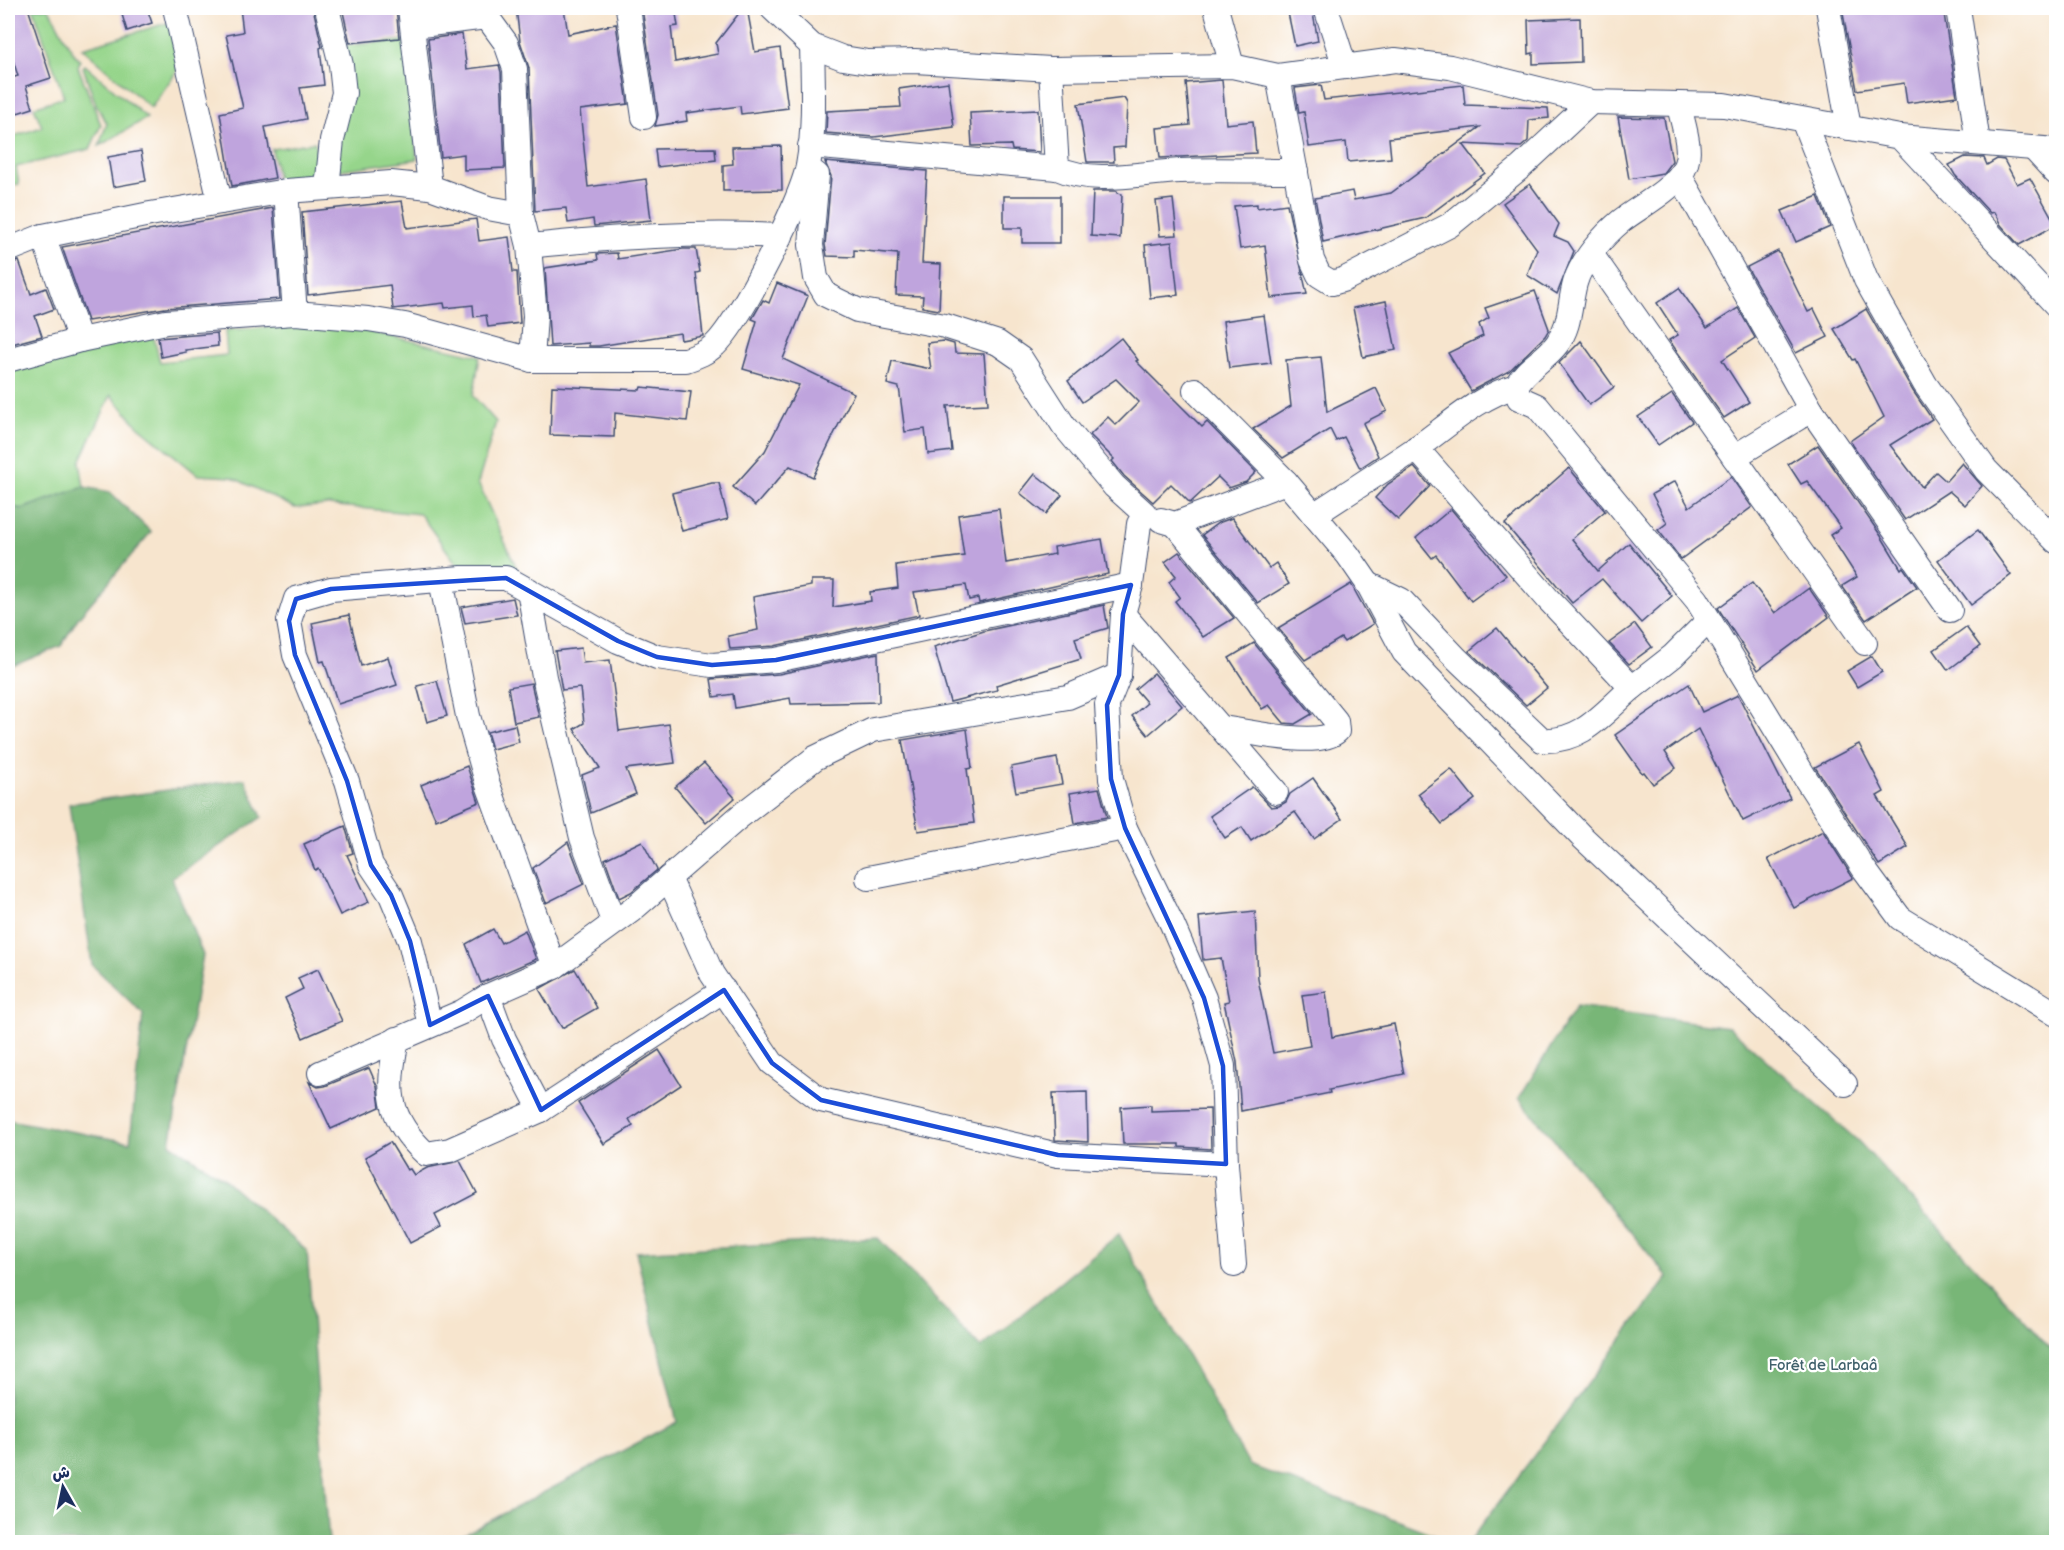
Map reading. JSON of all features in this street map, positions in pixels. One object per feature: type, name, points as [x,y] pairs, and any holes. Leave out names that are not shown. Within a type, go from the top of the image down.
[{"type":"street","points":[[175,8],[220,202]]},
{"type":"street","points":[[327,8],[341,65],[344,93],[332,140],[327,188]]},
{"type":"street","points":[[628,8],[644,117]]},
{"type":"street","points":[[772,8],[812,46],[843,58],[868,62],[915,61],[1051,69],[1232,66],[1278,76],[1395,60],[1450,67],[1591,102],[1724,105],[1900,137],[2045,149],[2056,173]]},
{"type":"street","points":[[1216,8],[1232,66]]},
{"type":"street","points":[[1326,8],[1345,67]]},
{"type":"street","points":[[1828,8],[1848,128]]},
{"type":"street","points":[[1958,8],[1978,143]]},
{"type":"street","points":[[430,187],[412,17],[487,17],[506,43],[515,69],[521,214],[529,246],[536,316],[532,360]]},
{"type":"street","points":[[8,360],[80,340],[165,322],[294,313],[368,319],[405,325],[532,360],[676,360],[701,356],[728,328],[781,236],[809,157],[813,107],[812,46]]},
{"type":"street","points":[[1051,69],[1057,168]]},
{"type":"street","points":[[1278,76],[1312,260],[1319,275],[1332,283],[1345,279],[1450,225],[1521,167],[1591,102]]},
{"type":"street","points":[[1679,105],[1687,144],[1687,163],[1680,176],[1620,222],[1591,254],[1575,281],[1569,324],[1557,344],[1522,375],[1516,386],[1519,398],[1537,406],[1697,600],[1825,809],[1900,918],[2056,1014]]},
{"type":"street","points":[[1803,120],[1866,280],[1925,384],[1986,470],[2056,541]]},
{"type":"street","points":[[1900,137],[2056,305]]},
{"type":"street","points":[[809,157],[1057,168],[1073,175],[1098,177],[1182,170],[1296,171]]},
{"type":"street","points":[[809,157],[817,175],[811,244],[816,278],[826,296],[857,310],[945,326],[998,343],[1014,353],[1021,359],[1064,426],[1114,486],[1145,514],[1174,524],[1336,721],[1337,731],[1331,737],[1304,740],[1221,728]]},
{"type":"street","points":[[1680,176],[1811,410],[1950,610]]},
{"type":"street","points":[[8,250],[43,236],[220,202],[286,191],[391,183],[430,187],[488,208],[521,214]]},
{"type":"street","points":[[286,191],[294,313]]},
{"type":"street","points":[[529,246],[683,233],[781,236]]},
{"type":"street","points":[[43,236],[80,340]]},
{"type":"street","points":[[1591,254],[1865,643]]},
{"type":"street","points":[[1314,515],[1416,448],[1464,412],[1500,391],[1516,386]]},
{"type":"street","points":[[1196,390],[1286,482],[1348,555],[1368,584],[1404,652],[1581,836],[1845,1084]]},
{"type":"street","points":[[1734,457],[1811,410]]},
{"type":"street","points":[[1416,448],[1548,599],[1632,688]]},
{"type":"street","points":[[1174,524],[1286,482]]},
{"type":"street","points":[[1145,514],[1139,524],[1131,585],[1123,615],[1119,675],[1107,705],[1111,779],[1125,828],[1204,998],[1223,1066],[1226,1164],[1234,1265]]},
{"type":"street","points":[[430,1025],[410,941],[391,895],[371,865],[347,781],[295,656],[289,621],[296,599],[331,589],[441,580],[506,578],[618,641],[657,657],[712,665],[776,660],[1131,585]]},
{"type":"street","points":[[441,580],[468,716],[487,782],[554,967]]},
{"type":"street","points":[[1368,584],[1401,600],[1457,659],[1542,740],[1571,738],[1587,730],[1632,688],[1673,656],[1709,620]]},
{"type":"street","points":[[529,590],[544,677],[582,838],[613,921]]},
{"type":"street","points":[[1123,615],[1276,792]]},
{"type":"street","points":[[320,1073],[462,1012],[488,996],[554,967],[613,921],[633,910],[740,817],[815,758],[873,730],[1068,697],[1119,675]]},
{"type":"street","points":[[868,878],[1125,828]]},
{"type":"street","points":[[669,878],[712,974],[772,1064],[820,1100],[1058,1155],[1226,1164]]},
{"type":"street","points":[[397,1039],[391,1072],[392,1096],[399,1125],[426,1154],[459,1147],[542,1110],[724,990]]},
{"type":"street","points":[[488,996],[504,1039],[542,1110]]},
{"type":"highlighted area","points":[[506,578],[618,641],[657,657],[712,665],[776,660],[1131,585],[1123,614],[1119,675],[1107,705],[1111,779],[1125,828],[1204,998],[1223,1066],[1226,1164],[1058,1155],[821,1100],[772,1063],[724,990],[541,1110],[488,996],[430,1025],[410,941],[391,895],[371,865],[347,781],[295,655],[289,621],[296,599],[331,589]]},
{"type":"green space","points":[[33,8],[48,8],[80,61],[78,67],[101,125],[90,149],[16,167],[19,184],[8,187],[8,138],[42,127],[34,107],[64,97]]},
{"type":"green space","points":[[174,21],[184,61],[151,108],[82,48]]},
{"type":"green space","points":[[406,40],[417,159],[334,171],[342,46]]},
{"type":"green space","points":[[85,65],[147,118],[99,146],[107,123],[96,105],[83,67]]},
{"type":"green space","points":[[315,142],[320,175],[278,183],[272,149]]},
{"type":"green space","points":[[314,324],[367,331],[480,356],[473,396],[496,422],[478,483],[518,571],[461,570],[420,514],[328,505],[295,508],[232,477],[198,475],[138,426],[111,395],[80,462],[84,487],[21,509],[8,506],[8,371],[153,334],[160,362],[227,355],[225,331]]},
{"type":"green space","points":[[84,487],[110,492],[151,532],[78,618],[61,646],[8,668],[8,506],[22,509]]},
{"type":"green space","points":[[245,779],[262,817],[172,878],[203,955],[170,1144],[222,1177],[307,1251],[329,1542],[8,1542],[8,1120],[130,1142],[143,1014],[92,965],[69,804]]},
{"type":"green space","name":"Forêt de Larbaâ","points":[[1576,1006],[1729,1027],[1859,1142],[2056,1354],[2056,1542],[1469,1542],[1668,1277],[1519,1098]]},
{"type":"green space","points":[[1119,1234],[1249,1465],[1454,1542],[450,1542],[677,1422],[636,1252],[878,1238],[981,1348]]},
{"type":"building","points":[[8,8],[28,8],[51,78],[26,86],[33,108],[8,116],[8,79],[18,76],[8,44]]},
{"type":"building","points":[[120,8],[147,8],[152,23],[127,31]]},
{"type":"building","points":[[240,8],[313,8],[322,47],[320,48],[324,85],[300,88],[306,119],[265,127],[275,178],[232,186],[220,113],[243,108],[226,35],[243,32]]},
{"type":"building","points":[[372,8],[396,8],[399,38],[350,43],[343,12]]},
{"type":"building","points":[[516,8],[564,8],[568,34],[616,24],[628,104],[580,110],[588,187],[646,179],[651,220],[594,226],[593,219],[568,223],[566,208],[535,211],[529,68],[520,41]]},
{"type":"building","points":[[642,8],[675,8],[678,26],[671,27],[675,62],[718,54],[716,43],[743,8],[747,8],[755,52],[780,48],[788,108],[741,114],[740,106],[686,113],[687,121],[655,126],[658,115]]},
{"type":"building","points":[[1287,8],[1312,8],[1318,41],[1295,46]]},
{"type":"building","points":[[1842,8],[1943,8],[1957,96],[1907,103],[1904,83],[1857,90]]},
{"type":"building","points":[[1580,18],[1581,62],[1533,64],[1533,53],[1529,54],[1528,20]]},
{"type":"building","points":[[462,34],[467,69],[499,65],[505,168],[464,170],[464,154],[441,157],[428,39]]},
{"type":"building","points":[[1222,80],[1226,124],[1253,121],[1256,153],[1160,158],[1157,128],[1190,125],[1186,83]]},
{"type":"building","points":[[948,82],[954,127],[874,137],[826,133],[827,111],[901,107],[899,89]]},
{"type":"building","points":[[1321,85],[1324,100],[1463,85],[1465,105],[1548,108],[1549,118],[1529,120],[1528,141],[1521,147],[1463,144],[1485,173],[1425,218],[1323,242],[1315,198],[1352,191],[1354,200],[1391,193],[1480,127],[1389,138],[1391,158],[1348,162],[1346,142],[1309,147],[1304,112],[1299,113],[1295,88]]},
{"type":"building","points":[[1124,98],[1127,103],[1125,147],[1113,148],[1114,162],[1087,162],[1078,104]]},
{"type":"building","points":[[1038,110],[1040,152],[1012,150],[1011,145],[972,146],[970,113]]},
{"type":"building","points":[[1618,117],[1664,118],[1672,161],[1663,173],[1629,179]]},
{"type":"building","points":[[781,146],[782,190],[723,191],[723,165],[733,164],[732,147]]},
{"type":"building","points":[[715,148],[716,160],[657,167],[655,149]]},
{"type":"building","points":[[141,151],[146,181],[113,187],[108,157]]},
{"type":"building","points":[[1965,157],[1984,158],[1987,165],[1997,159],[2004,160],[2017,184],[2030,178],[2056,225],[2019,245],[2001,225],[1994,212],[1990,213],[1955,175],[1949,165]]},
{"type":"building","points":[[825,162],[927,171],[922,263],[941,264],[939,310],[922,307],[923,296],[896,295],[898,254],[854,250],[854,257],[827,256],[825,245],[831,176]]},
{"type":"building","points":[[1530,184],[1559,224],[1554,236],[1568,242],[1574,251],[1557,294],[1527,275],[1537,249],[1503,203]]},
{"type":"building","points":[[1093,191],[1117,191],[1122,194],[1120,238],[1091,236]]},
{"type":"building","points":[[1004,196],[1060,196],[1060,243],[1022,243],[1022,228],[1004,228]]},
{"type":"building","points":[[1818,196],[1830,227],[1796,242],[1782,211]]},
{"type":"building","points":[[1173,199],[1177,235],[1160,236],[1156,201]]},
{"type":"building","points":[[402,201],[407,228],[476,219],[479,241],[509,237],[513,272],[517,272],[520,323],[488,327],[486,315],[474,317],[473,305],[445,308],[444,303],[393,309],[390,285],[308,295],[302,212]]},
{"type":"building","points":[[1257,204],[1257,208],[1287,204],[1307,294],[1271,298],[1265,245],[1240,249],[1234,206]]},
{"type":"building","points":[[273,208],[280,299],[165,308],[88,321],[62,247]]},
{"type":"building","points":[[1172,242],[1178,295],[1150,298],[1145,245]]},
{"type":"building","points":[[696,249],[700,272],[696,273],[703,336],[681,340],[680,333],[599,346],[589,346],[589,343],[550,346],[545,268],[598,260],[597,254],[617,253],[618,259]]},
{"type":"building","points":[[1778,251],[1808,312],[1814,309],[1828,337],[1796,353],[1747,267]]},
{"type":"building","points":[[19,261],[31,294],[46,288],[54,309],[35,316],[42,336],[8,345],[8,264]]},
{"type":"building","points":[[777,283],[808,296],[783,359],[854,393],[813,477],[790,466],[755,506],[733,487],[765,451],[799,385],[743,369],[757,321],[752,319],[763,300],[769,303]]},
{"type":"building","points":[[1679,288],[1707,328],[1738,308],[1755,338],[1722,360],[1749,402],[1724,418],[1669,340],[1678,335],[1657,303]]},
{"type":"building","points":[[1535,291],[1549,329],[1545,336],[1509,371],[1471,391],[1448,353],[1483,336],[1479,324],[1489,318],[1485,308]]},
{"type":"building","points":[[1386,301],[1396,350],[1363,357],[1353,308]]},
{"type":"building","points":[[1866,309],[1913,391],[1932,419],[1890,445],[1922,487],[1936,472],[1946,481],[1962,463],[1982,486],[1965,505],[1949,491],[1905,520],[1850,441],[1884,417],[1855,359],[1853,360],[1834,329]]},
{"type":"building","points":[[1264,315],[1271,363],[1229,368],[1223,321]]},
{"type":"building","points":[[217,333],[218,346],[185,350],[186,352],[161,357],[158,338]]},
{"type":"building","points":[[1121,338],[1138,360],[1136,361],[1202,427],[1207,422],[1256,472],[1246,482],[1229,488],[1218,477],[1190,503],[1171,484],[1153,502],[1124,476],[1112,461],[1114,459],[1090,435],[1108,417],[1116,425],[1139,402],[1116,379],[1082,402],[1068,381]]},
{"type":"building","points":[[944,341],[954,344],[955,353],[984,354],[988,404],[947,406],[952,451],[928,454],[925,429],[905,432],[899,387],[887,384],[892,361],[931,369],[927,343]]},
{"type":"building","points":[[1581,341],[1614,387],[1589,405],[1559,363]]},
{"type":"building","points":[[1321,357],[1327,412],[1376,388],[1387,411],[1363,423],[1378,456],[1360,468],[1344,437],[1336,441],[1330,429],[1283,458],[1253,429],[1291,406],[1286,360]]},
{"type":"building","points":[[552,386],[640,390],[641,387],[691,392],[687,421],[615,413],[614,437],[550,435]]},
{"type":"building","points":[[1672,394],[1692,422],[1658,445],[1638,417]]},
{"type":"building","points":[[1818,445],[1901,569],[1903,567],[1917,587],[1866,620],[1842,586],[1857,577],[1830,535],[1841,528],[1807,481],[1801,484],[1788,464]]},
{"type":"building","points":[[1414,467],[1430,486],[1398,520],[1375,498],[1388,484]]},
{"type":"building","points":[[1569,468],[1605,511],[1572,539],[1598,571],[1629,543],[1672,596],[1641,623],[1602,579],[1572,603],[1505,524]]},
{"type":"building","points":[[1035,474],[1062,495],[1046,514],[1020,493]]},
{"type":"building","points":[[1731,477],[1752,507],[1681,559],[1658,530],[1667,523],[1652,494],[1675,481],[1689,507]]},
{"type":"building","points":[[719,483],[728,519],[682,531],[672,493]]},
{"type":"building","points":[[999,509],[1006,563],[1055,554],[1054,547],[1102,539],[1108,574],[979,603],[978,598],[969,600],[966,585],[914,592],[919,615],[774,646],[730,649],[728,636],[758,630],[753,597],[811,586],[811,580],[834,580],[833,607],[871,601],[870,592],[898,588],[896,565],[964,556],[958,515]]},
{"type":"building","points":[[1451,509],[1506,575],[1471,601],[1436,555],[1432,558],[1416,538]]},
{"type":"building","points":[[1232,518],[1269,568],[1276,563],[1289,584],[1258,603],[1202,535],[1218,523]]},
{"type":"building","points":[[1978,530],[2011,575],[1971,605],[1938,560]]},
{"type":"building","points":[[1179,552],[1234,618],[1203,637],[1175,601],[1180,597],[1169,582],[1176,576],[1165,562]]},
{"type":"building","points":[[1752,583],[1775,613],[1809,588],[1829,617],[1758,670],[1718,608]]},
{"type":"building","points":[[1351,584],[1373,624],[1344,642],[1341,638],[1305,660],[1278,628]]},
{"type":"building","points":[[513,598],[517,615],[465,623],[461,607]]},
{"type":"building","points":[[1104,605],[1108,628],[1075,638],[1081,659],[996,685],[997,690],[950,702],[934,647],[984,631]]},
{"type":"building","points":[[349,615],[361,666],[388,657],[397,685],[338,704],[324,661],[320,662],[312,623]]},
{"type":"building","points":[[1635,624],[1652,647],[1629,664],[1609,643]]},
{"type":"building","points":[[1966,627],[1980,646],[1948,670],[1934,650]]},
{"type":"building","points":[[1497,628],[1547,688],[1526,705],[1469,651]]},
{"type":"building","points":[[1254,643],[1312,714],[1295,724],[1284,723],[1269,705],[1262,709],[1229,658]]},
{"type":"building","points":[[581,648],[583,663],[610,660],[619,731],[669,724],[675,763],[626,769],[636,794],[591,813],[582,775],[600,768],[574,729],[584,723],[580,688],[562,690],[555,651]]},
{"type":"building","points":[[878,653],[879,702],[791,704],[790,698],[735,708],[733,694],[714,697],[711,679],[779,674]]},
{"type":"building","points":[[1872,656],[1882,672],[1857,687],[1847,671]]},
{"type":"building","points":[[1154,673],[1182,706],[1148,735],[1132,716],[1147,703],[1135,689]]},
{"type":"building","points":[[437,681],[447,716],[427,722],[417,686]]},
{"type":"building","points":[[531,683],[539,717],[514,722],[508,687]]},
{"type":"building","points":[[1689,684],[1702,712],[1738,695],[1790,798],[1743,821],[1698,729],[1665,752],[1676,768],[1653,784],[1644,772],[1642,773],[1615,735]]},
{"type":"building","points":[[515,725],[519,742],[492,749],[487,732]]},
{"type":"building","points":[[967,729],[972,768],[967,769],[974,823],[918,831],[902,740]]},
{"type":"building","points":[[1859,744],[1884,792],[1877,796],[1908,847],[1879,865],[1815,767]]},
{"type":"building","points":[[1057,758],[1062,784],[1016,792],[1011,767]]},
{"type":"building","points":[[704,763],[735,798],[706,823],[675,787]]},
{"type":"building","points":[[467,766],[479,802],[436,820],[421,785]]},
{"type":"building","points":[[1451,769],[1475,799],[1442,824],[1418,794]]},
{"type":"building","points":[[1313,778],[1342,819],[1314,839],[1295,812],[1251,841],[1242,827],[1225,838],[1210,816],[1252,787],[1271,807],[1279,806],[1286,802],[1290,794]]},
{"type":"building","points":[[1099,788],[1107,817],[1075,823],[1070,793]]},
{"type":"building","points":[[345,826],[353,853],[347,855],[369,902],[340,915],[318,868],[315,870],[304,844]]},
{"type":"building","points":[[1823,831],[1853,878],[1794,908],[1768,859]]},
{"type":"building","points":[[642,841],[657,870],[631,892],[619,898],[605,859]]},
{"type":"building","points":[[568,842],[584,884],[546,903],[533,868]]},
{"type":"building","points":[[1255,911],[1258,979],[1273,1053],[1310,1046],[1302,995],[1326,992],[1332,1037],[1394,1024],[1404,1074],[1329,1090],[1330,1093],[1241,1111],[1237,1062],[1224,1002],[1229,1001],[1221,958],[1203,960],[1199,917]]},
{"type":"building","points":[[493,929],[501,943],[525,930],[536,959],[481,983],[466,944]]},
{"type":"building","points":[[318,969],[342,1021],[303,1038],[285,998],[303,989],[298,978]]},
{"type":"building","points":[[575,969],[597,1008],[562,1028],[539,989]]},
{"type":"building","points":[[659,1050],[681,1085],[629,1119],[633,1126],[604,1144],[578,1103]]},
{"type":"building","points":[[369,1068],[377,1086],[380,1107],[331,1129],[309,1082],[318,1087],[325,1086]]},
{"type":"building","points":[[1087,1092],[1088,1142],[1055,1140],[1053,1093]]},
{"type":"building","points":[[1151,1105],[1151,1111],[1210,1109],[1211,1149],[1179,1147],[1179,1144],[1123,1144],[1121,1107]]},
{"type":"building","points":[[390,1142],[407,1170],[410,1169],[414,1175],[427,1168],[460,1161],[477,1193],[435,1215],[441,1227],[410,1243],[365,1157]]}]
